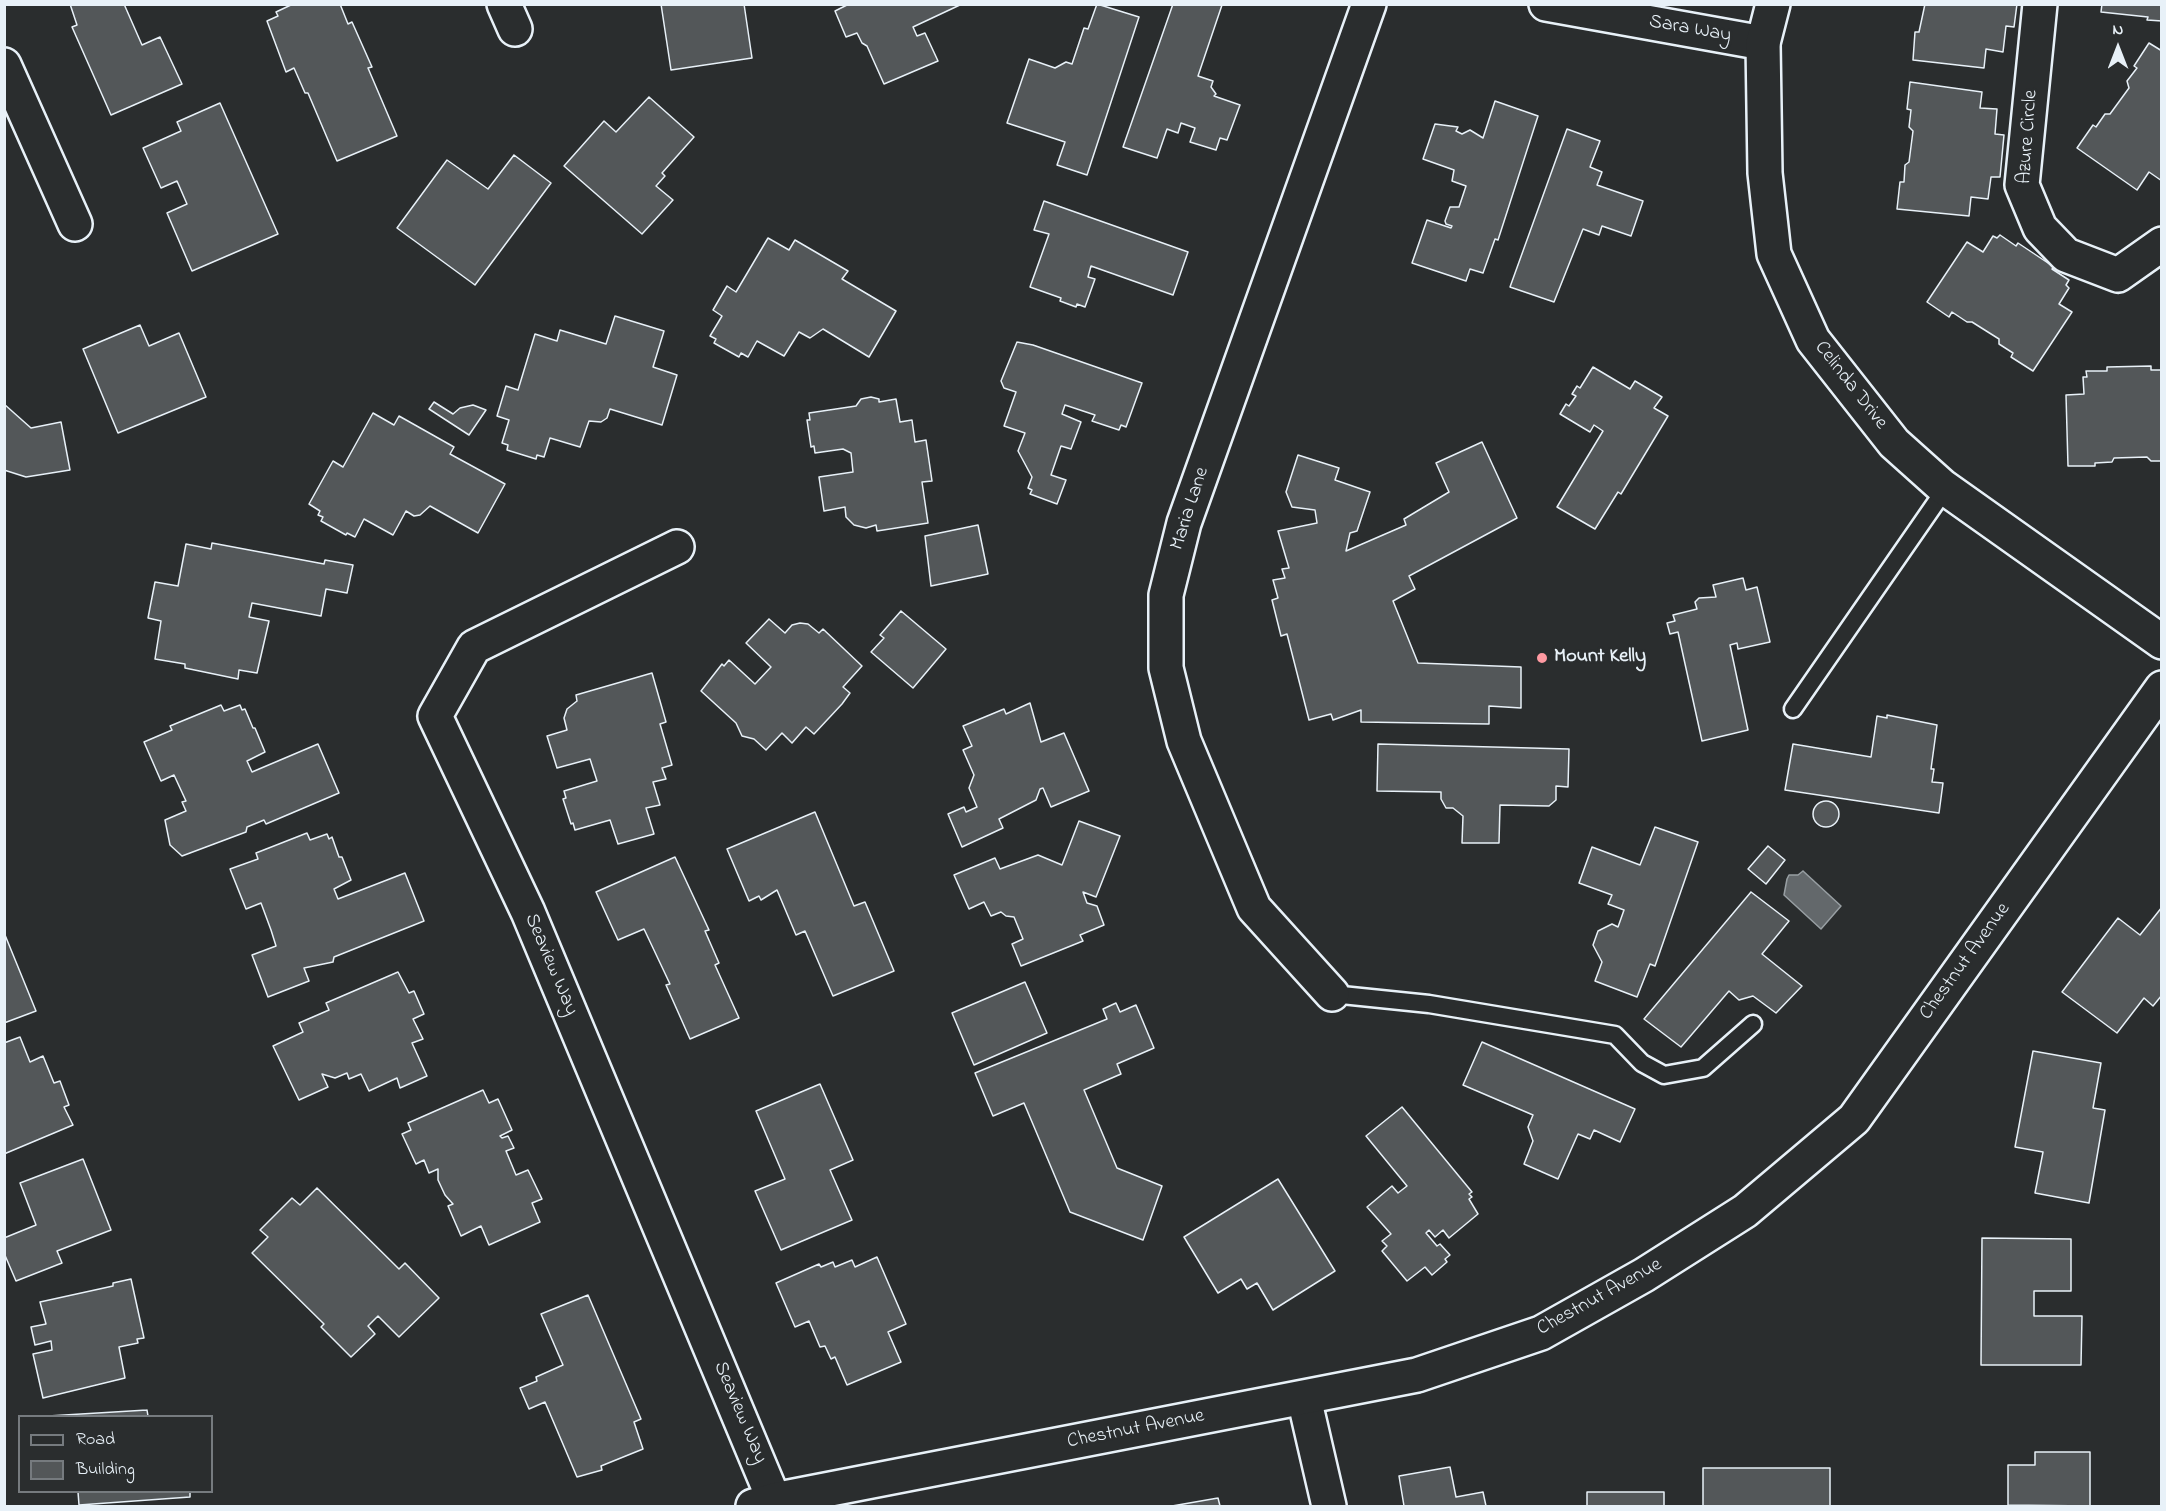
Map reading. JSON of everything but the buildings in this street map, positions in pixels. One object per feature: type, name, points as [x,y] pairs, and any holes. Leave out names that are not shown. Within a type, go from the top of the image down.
[{"type":"street","name":"Maria Lane","points":[[1332,994],[1254,908],[1188,752],[1166,669],[1166,595],[1184,523],[1369,4]]},
{"type":"street","name":"Sara Way","points":[[1545,4],[1763,44]]},
{"type":"street","name":"Celinda Drive","points":[[1773,4],[1763,44],[1765,173],[1774,255],[1813,340],[1894,443],[1946,488],[2162,642]]},
{"type":"street","name":"Azure Circle","points":[[2040,4],[2022,185],[2040,228],[2066,255],[2118,275],[2162,244]]},
{"type":"street","points":[[4,65],[75,224]]},
{"type":"street","name":"Seaview Way","points":[[678,547],[474,647],[435,716],[528,912],[764,1503]]},
{"type":"street","name":"Chestnut Avenue","points":[[764,1503],[1417,1375],[1541,1333],[1644,1275],[1745,1211],[1854,1119],[2162,688]]},
{"type":"street","points":[[1304,1398],[1329,1506]]},
{"type":"lane","points":[[1793,709],[1946,488]]},
{"type":"lane","points":[[1332,994],[1429,1004],[1615,1035],[1642,1063],[1664,1075],[1703,1068],[1753,1024]]},
{"type":"shaded area","points":[[1803,871],[1841,906],[1821,929],[1784,895],[1789,875],[1798,875]]},
{"type":"place","name":"Mount Kelly","points":[[1542,658]]}]
